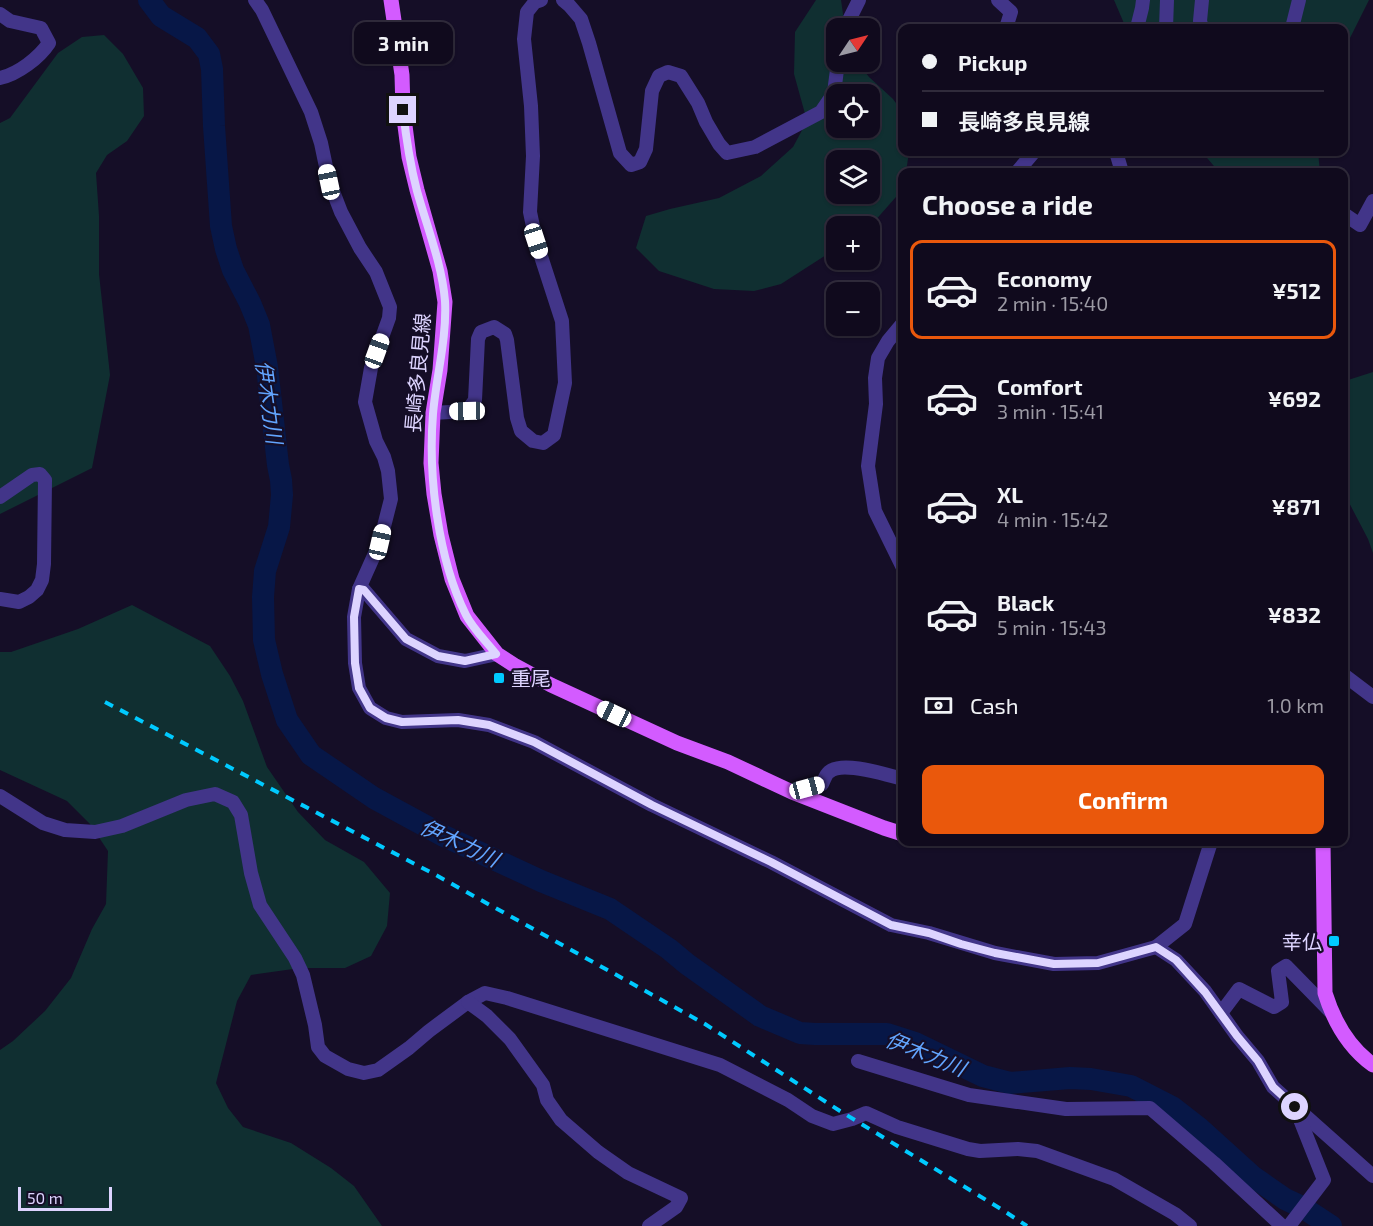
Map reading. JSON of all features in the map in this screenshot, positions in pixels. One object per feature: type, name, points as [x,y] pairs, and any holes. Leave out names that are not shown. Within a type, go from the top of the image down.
[{"type":"main road","name":"長崎多良見線","points":[[391,0],[402,75],[403,110],[409,157],[440,271],[445,302],[440,370],[433,413],[431,463],[434,494],[452,579],[467,616],[496,654],[551,685],[677,743],[728,762],[792,792],[898,832]]},
{"type":"main road","points":[[1323,846],[1325,993],[1330,1011],[1345,1038],[1359,1055],[1373,1065]]},
{"type":"street","points":[[255,0],[311,112],[321,143],[329,182],[341,212],[376,272],[390,307],[389,318],[371,368],[364,402],[388,471],[391,499],[380,542],[359,589],[354,617],[355,663],[359,688],[370,708],[386,718],[402,722],[458,720],[489,725],[534,742],[652,805],[771,862],[891,925],[929,933],[995,953],[1054,964],[1098,963],[1156,947],[1185,924],[1210,846]]},
{"type":"street","points":[[433,413],[467,411],[475,400],[478,339],[481,332],[494,327],[505,334],[507,340],[517,418],[521,431],[533,441],[543,443],[554,435],[565,382],[562,321],[536,241],[530,212],[533,156],[531,106],[524,39],[527,12],[535,2],[541,0]]},
{"type":"street","points":[[563,0],[581,20],[620,153],[631,165],[640,162],[646,149],[652,91],[659,76],[668,72],[681,76],[719,144],[727,153],[755,147],[821,112],[834,93],[837,72]]},
{"type":"street","points":[[850,18],[859,0]]},
{"type":"street","points":[[998,0],[1011,12],[1007,24]]},
{"type":"street","points":[[1138,24],[1143,0]]},
{"type":"street","points":[[1166,24],[1167,0]]},
{"type":"street","points":[[1201,24],[1202,0]]},
{"type":"street","points":[[1293,24],[1299,0]]},
{"type":"street","points":[[0,14],[10,21],[41,28],[49,42],[44,51],[18,71],[0,78]]},
{"type":"street","points":[[1020,168],[1031,156]]},
{"type":"street","points":[[1348,217],[1360,225],[1373,201]]},
{"type":"street","points":[[898,329],[878,358],[875,378],[876,404],[868,466],[875,511],[898,558]]},
{"type":"street","points":[[0,497],[32,475],[40,474],[45,480],[42,580],[37,590],[19,602],[0,598]]},
{"type":"street","points":[[359,589],[364,590],[406,639],[438,656],[465,661],[496,654]]},
{"type":"street","points":[[1348,678],[1373,697]]},
{"type":"street","points":[[792,792],[822,784],[828,772],[835,768],[848,767],[898,778]]},
{"type":"street","points":[[0,796],[43,823],[65,830],[95,832],[122,826],[186,800],[215,794],[232,802],[241,815],[251,873],[260,905],[295,958],[303,975],[318,1047],[325,1056],[348,1069],[364,1072],[378,1070],[468,1002],[485,993],[720,1065],[788,1100],[812,1116],[832,1124],[866,1113],[897,1127],[968,1149],[1037,1151],[1114,1179],[1190,1226]]},
{"type":"street","points":[[1156,947],[1176,960],[1205,992],[1258,1061],[1273,1087],[1373,1176]]},
{"type":"street","points":[[1221,1013],[1239,988],[1274,1007],[1282,1002],[1278,971],[1286,966],[1330,1011]]},
{"type":"street","points":[[468,1002],[487,1016],[510,1039],[543,1085],[547,1100],[561,1120],[597,1152],[628,1173],[681,1198],[676,1207],[649,1226]]},
{"type":"street","points":[[858,1061],[969,1095],[1066,1109],[1150,1108],[1282,1226]]},
{"type":"street","points":[[1289,1226],[1324,1180],[1295,1107]]},
{"type":"green space","points":[[816,0],[841,0],[844,18],[826,18],[826,72],[865,72],[877,84],[826,84],[826,138],[880,138],[880,87],[898,106],[898,156],[908,156],[907,168],[898,168],[898,195],[879,216],[826,216],[826,255],[781,284],[754,291],[714,289],[659,271],[636,248],[646,216],[719,198],[761,176],[793,147],[807,121],[794,74],[795,32]]},
{"type":"green space","points":[[1114,0],[1369,0],[1348,42],[1348,24],[1124,24]]},
{"type":"green space","points":[[104,35],[123,54],[143,88],[144,116],[127,141],[107,155],[96,173],[99,274],[110,375],[92,468],[0,514],[0,123],[10,118],[58,53],[82,37]]},
{"type":"green space","points":[[1205,156],[1318,156],[1320,168],[1216,168]]},
{"type":"green space","points":[[1373,372],[1373,553],[1348,501],[1348,380]]},
{"type":"green space","points":[[132,605],[210,646],[243,701],[267,767],[298,812],[325,840],[364,862],[390,893],[387,926],[371,956],[345,968],[300,968],[251,975],[237,1001],[216,1083],[228,1108],[243,1127],[291,1143],[331,1168],[354,1186],[382,1226],[0,1226],[0,1050],[45,1011],[71,978],[92,929],[106,904],[108,851],[90,824],[67,801],[0,770],[0,652],[11,652],[78,629]]},
{"type":"waterway","name":"伊木力川","points":[[149,0],[161,16],[197,38],[209,54],[212,69],[221,226],[233,270],[259,325],[267,367],[281,480],[279,527],[265,571],[264,640],[287,720],[311,755],[374,798],[444,836],[541,881],[610,909],[760,1016],[800,1033],[887,1034],[915,1043],[983,1076],[1010,1083],[1070,1078],[1131,1086],[1172,1107],[1252,1176],[1331,1226]]},
{"type":"railway","points":[[105,702],[434,874],[705,1024],[840,1111],[1027,1226]]},
{"type":"place","name":"重尾","points":[[499,678]]},
{"type":"place","name":"幸仏","points":[[1334,941]]},
{"type":"route","points":[[403,110],[409,157],[440,271],[445,302],[440,370],[433,413],[431,463],[441,535],[452,579],[467,616],[496,654],[465,661],[438,656],[406,639],[364,590],[359,589],[354,617],[355,663],[359,688],[370,708],[386,718],[402,722],[458,720],[489,725],[534,742],[652,805],[771,862],[891,925],[929,933],[995,953],[1054,964],[1098,963],[1156,947],[1176,960],[1205,992],[1258,1061],[1273,1087],[1295,1107]]}]
